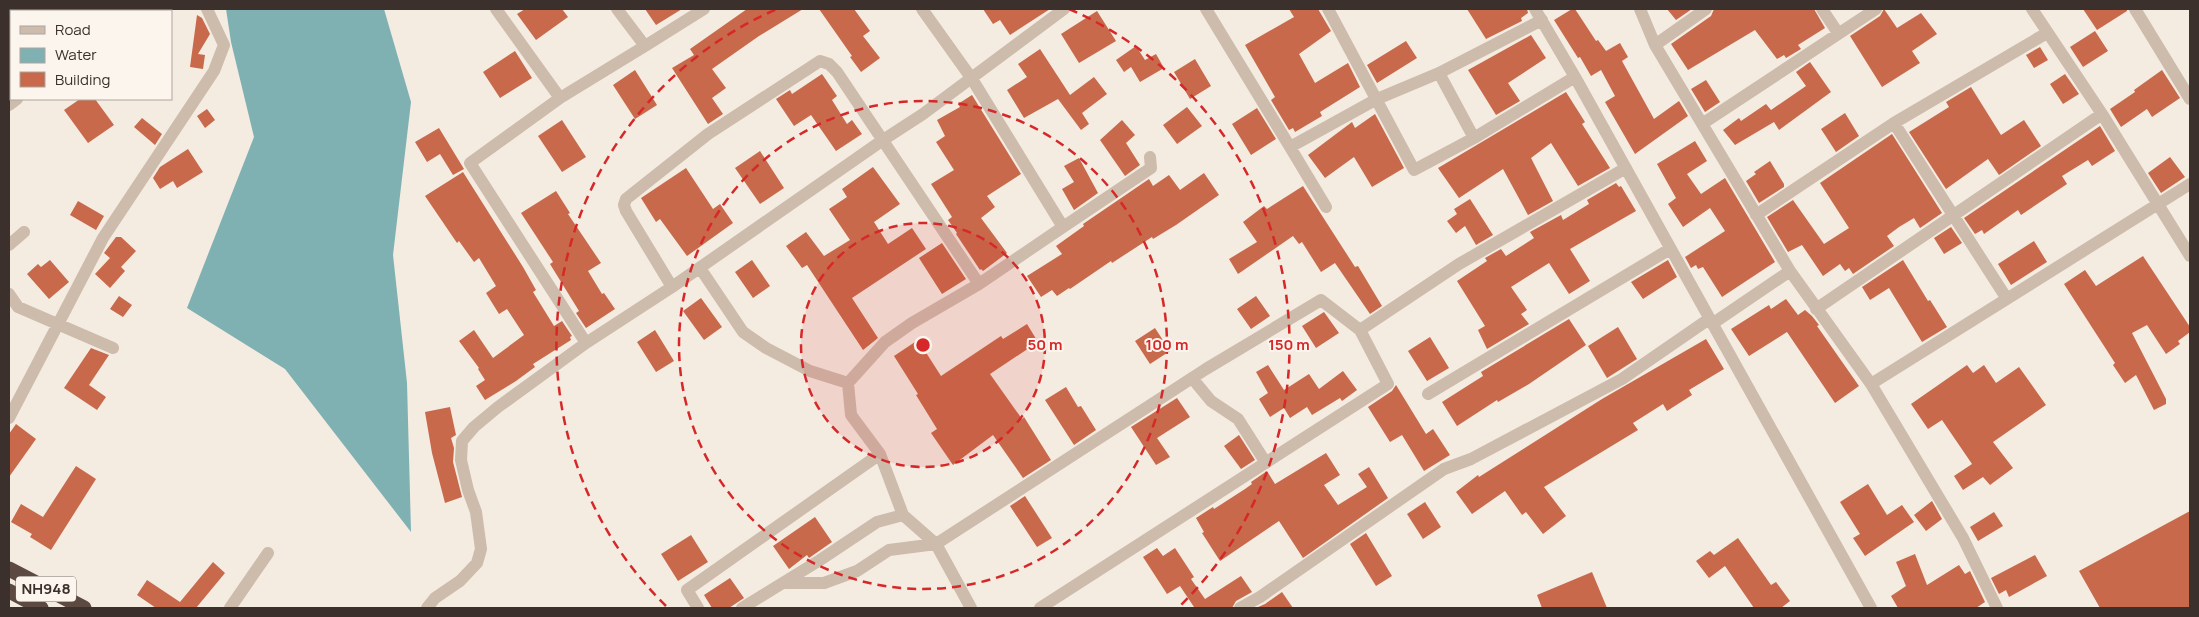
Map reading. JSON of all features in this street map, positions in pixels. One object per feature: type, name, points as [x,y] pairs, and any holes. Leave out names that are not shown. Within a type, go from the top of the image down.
[{"type":"highway","name":"NH948","points":[[9,569],[84,608]]},
{"type":"highway","name":"NH948","points":[[9,591],[41,608]]},
{"type":"street","points":[[9,418],[103,238],[214,71],[224,45],[207,9]]},
{"type":"street","points":[[496,9],[560,98]]},
{"type":"street","points":[[617,9],[645,46]]},
{"type":"street","points":[[586,343],[470,163],[560,98],[704,9]]},
{"type":"street","points":[[922,9],[972,79],[1063,227]]},
{"type":"street","points":[[1206,9],[1326,207]]},
{"type":"street","points":[[1328,9],[1378,99],[1414,170],[1474,138],[1576,77]]},
{"type":"street","points":[[1535,9],[1576,77],[1871,608]]},
{"type":"street","points":[[1640,9],[1655,44],[1790,271],[1871,384],[1963,538],[1997,608]]},
{"type":"street","points":[[1655,44],[1706,9]]},
{"type":"street","points":[[1822,9],[1838,33]]},
{"type":"street","points":[[1702,124],[1876,9]]},
{"type":"street","points":[[2032,9],[2102,114],[2190,256]]},
{"type":"street","points":[[2135,9],[2190,99]]},
{"type":"street","points":[[428,608],[435,598],[460,580],[477,564],[481,549],[476,512],[468,490],[461,460],[462,441],[498,407],[586,343],[700,268],[972,79],[1057,11]]},
{"type":"street","points":[[1290,148],[1378,99],[1438,73],[1542,20]]},
{"type":"street","points":[[1756,215],[1894,122],[2047,33]]},
{"type":"street","points":[[672,287],[626,211],[624,205],[626,199],[708,134],[820,61],[829,64],[837,72],[979,284]]},
{"type":"street","points":[[1438,73],[1474,138]]},
{"type":"street","points":[[1816,309],[2102,114]]},
{"type":"street","points":[[1894,122],[2007,299]]},
{"type":"street","points":[[971,608],[936,544],[903,515],[880,454],[851,416],[848,383],[885,342],[912,323],[979,284],[1151,168],[1150,157]]},
{"type":"street","points":[[1360,330],[1459,264],[1626,168]]},
{"type":"street","points":[[1871,384],[2190,184]]},
{"type":"street","points":[[9,245],[24,232]]},
{"type":"street","points":[[1428,394],[1670,249]]},
{"type":"street","points":[[700,268],[743,332],[766,348],[810,371],[848,383]]},
{"type":"street","points":[[1240,608],[1260,597],[1444,469],[1471,459],[1622,379],[1790,271]]},
{"type":"street","points":[[9,294],[18,307],[113,348]]},
{"type":"street","points":[[783,583],[824,583],[856,571],[889,550],[936,544],[1192,378],[1321,300],[1360,330],[1388,384],[1040,608]]},
{"type":"street","points":[[1192,378],[1211,401],[1238,419],[1266,463]]},
{"type":"street","points":[[698,608],[687,590],[880,454]]},
{"type":"street","points":[[742,608],[877,522],[903,515]]},
{"type":"street","points":[[230,608],[268,553]]},
{"type":"water","points":[[226,9],[384,9],[411,102],[393,255],[407,383],[411,532],[285,369],[187,308],[254,137],[231,42]]},
{"type":"building","points":[[525,9],[562,9],[568,17],[536,40],[517,14]]},
{"type":"building","points":[[645,9],[682,9],[656,25]]},
{"type":"building","points":[[747,9],[803,9],[759,36],[712,69],[726,88],[712,98],[723,114],[708,124],[672,68],[694,55],[690,49]]},
{"type":"building","points":[[819,9],[854,9],[870,31],[863,36],[880,58],[861,72]]},
{"type":"building","points":[[983,9],[1050,9],[1010,35],[1000,20],[993,24]]},
{"type":"building","points":[[1289,9],[1318,9],[1331,31],[1299,54],[1315,83],[1348,63],[1360,87],[1320,112],[1322,116],[1295,132],[1293,128],[1289,130],[1271,100],[1275,97],[1245,45],[1294,17]]},
{"type":"building","points":[[1467,9],[1527,9],[1528,13],[1521,18],[1522,21],[1486,39]]},
{"type":"building","points":[[1575,9],[1596,41],[1598,40],[1606,51],[1620,43],[1628,57],[1622,61],[1654,119],[1679,101],[1688,116],[1635,154],[1605,102],[1615,96],[1601,70],[1591,76],[1554,20]]},
{"type":"building","points":[[1667,9],[1692,9],[1676,20]]},
{"type":"building","points":[[1714,9],[1814,9],[1825,28],[1798,45],[1801,49],[1786,58],[1784,55],[1777,59],[1755,30],[1688,70],[1671,44],[1711,16]]},
{"type":"building","points":[[1884,9],[1897,28],[1921,13],[1937,34],[1912,51],[1920,63],[1882,87],[1850,36],[1880,16]]},
{"type":"building","points":[[2083,9],[2127,9],[2127,11],[2097,30]]},
{"type":"building","points":[[1097,11],[1116,41],[1079,63],[1061,34]]},
{"type":"building","points":[[197,15],[202,18],[210,34],[198,54],[205,55],[203,69],[190,67]]},
{"type":"building","points":[[2095,31],[2108,51],[2083,67],[2070,47]]},
{"type":"building","points":[[1531,35],[1546,58],[1508,83],[1520,101],[1496,115],[1468,70]]},
{"type":"building","points":[[1406,41],[1417,58],[1377,83],[1367,65]]},
{"type":"building","points":[[1136,46],[1145,60],[1156,54],[1164,68],[1140,82],[1131,67],[1124,72],[1116,60]]},
{"type":"building","points":[[2040,47],[2048,60],[2034,68],[2026,55]]},
{"type":"building","points":[[1040,49],[1070,95],[1094,77],[1107,94],[1082,113],[1089,124],[1081,130],[1058,99],[1024,118],[1007,90],[1027,77],[1018,64]]},
{"type":"building","points":[[515,51],[532,78],[500,98],[483,72]]},
{"type":"building","points":[[1195,59],[1211,86],[1190,99],[1174,72]]},
{"type":"building","points":[[1810,62],[1831,92],[1779,130],[1774,122],[1735,145],[1723,130],[1739,118],[1741,121],[1766,104],[1771,110],[1806,86],[1796,72]]},
{"type":"building","points":[[635,70],[657,105],[635,119],[613,85]]},
{"type":"building","points":[[2162,70],[2180,98],[2152,117],[2147,109],[2121,127],[2110,109]]},
{"type":"building","points":[[822,74],[837,96],[832,100],[847,124],[852,120],[862,134],[836,151],[811,115],[794,126],[776,99],[790,90],[792,94]]},
{"type":"building","points":[[2065,74],[2079,94],[2063,104],[2050,84]]},
{"type":"building","points":[[1706,80],[1720,102],[1705,112],[1691,89]]},
{"type":"building","points":[[1971,87],[2001,135],[2024,120],[2041,146],[1999,175],[1988,159],[1946,189],[1909,132],[1949,107],[1946,102]]},
{"type":"building","points":[[1566,92],[1585,122],[1582,124],[1610,168],[1578,186],[1551,143],[1531,158],[1553,201],[1528,215],[1503,169],[1459,198],[1438,168]]},
{"type":"building","points":[[972,95],[1021,174],[987,196],[995,207],[981,218],[1007,253],[983,271],[980,270],[956,234],[948,220],[952,217],[931,184],[954,170],[936,142],[945,136],[937,120],[960,107],[958,104]]},
{"type":"building","points":[[79,100],[96,100],[114,125],[88,143],[64,110]]},
{"type":"building","points":[[1187,107],[1202,126],[1177,144],[1163,125]]},
{"type":"building","points":[[1257,108],[1276,139],[1251,155],[1232,124]]},
{"type":"building","points":[[207,109],[215,120],[205,128],[197,116]]},
{"type":"building","points":[[1845,113],[1859,136],[1836,152],[1821,129]]},
{"type":"building","points":[[1375,114],[1404,168],[1372,187],[1354,157],[1325,178],[1308,155],[1352,122],[1355,128]]},
{"type":"building","points":[[142,118],[162,134],[155,145],[134,127]]},
{"type":"building","points":[[562,120],[586,157],[562,172],[538,136]]},
{"type":"building","points":[[1122,120],[1135,135],[1126,143],[1140,165],[1125,176],[1100,140]]},
{"type":"building","points":[[2100,126],[2115,151],[2092,166],[2088,160],[2062,176],[2067,184],[2021,215],[2018,210],[1984,234],[1982,230],[1975,234],[1964,218]]},
{"type":"building","points":[[439,128],[464,169],[453,175],[440,154],[427,162],[415,142]]},
{"type":"building","points":[[1892,134],[1942,213],[1920,228],[1914,218],[1899,227],[1887,236],[1894,246],[1853,274],[1849,268],[1845,271],[1840,264],[1823,276],[1802,245],[1788,252],[1767,217],[1793,200],[1824,244],[1849,228],[1820,183]]},
{"type":"building","points":[[1695,141],[1707,161],[1687,174],[1701,194],[1725,178],[1775,262],[1722,297],[1703,267],[1698,269],[1696,265],[1691,268],[1685,257],[1725,231],[1710,208],[1683,227],[1668,204],[1676,198],[1657,164]]},
{"type":"building","points":[[188,149],[203,172],[177,188],[173,181],[160,189],[153,178],[160,167]]},
{"type":"building","points":[[760,151],[784,188],[760,204],[735,168]]},
{"type":"building","points":[[2170,157],[2185,177],[2161,193],[2148,173]]},
{"type":"building","points":[[1079,158],[1098,193],[1074,210],[1062,189],[1074,182],[1064,166]]},
{"type":"building","points":[[1770,161],[1784,187],[1759,203],[1746,181],[1756,174],[1754,172]]},
{"type":"building","points":[[873,167],[900,204],[874,222],[888,244],[912,228],[926,249],[852,298],[878,338],[863,350],[807,265],[802,268],[786,246],[806,232],[824,256],[850,240],[829,209],[847,197],[842,189]]},
{"type":"building","points":[[686,168],[713,209],[720,204],[733,223],[687,256],[660,219],[656,222],[641,198]]},
{"type":"building","points":[[463,172],[523,267],[536,290],[533,292],[554,326],[562,321],[572,336],[570,337],[571,340],[533,364],[535,367],[516,381],[485,400],[476,386],[485,380],[479,368],[459,341],[474,330],[493,358],[524,335],[507,309],[499,314],[486,293],[496,286],[479,258],[474,262],[459,241],[457,243],[425,196]]},
{"type":"building","points":[[1204,173],[1219,195],[1176,225],[1153,239],[1152,237],[1112,263],[1111,261],[1070,289],[1057,296],[1052,290],[1041,297],[1027,276],[1062,254],[1056,246],[1084,226],[1083,224],[1149,179],[1153,186],[1169,175],[1180,190]]},
{"type":"building","points":[[1616,183],[1619,187],[1621,186],[1636,211],[1570,249],[1590,281],[1569,294],[1549,263],[1511,287],[1527,310],[1521,314],[1529,324],[1487,349],[1478,330],[1485,326],[1457,281],[1487,261],[1485,258],[1501,249],[1506,256],[1534,238],[1530,232],[1561,215],[1563,220],[1589,204],[1587,200]]},
{"type":"building","points":[[1303,186],[1355,267],[1358,266],[1382,306],[1370,314],[1335,263],[1321,272],[1302,242],[1299,244],[1293,236],[1238,274],[1229,259],[1257,242],[1243,222],[1264,206],[1267,209]]},
{"type":"building","points":[[556,191],[570,213],[568,214],[601,263],[588,271],[602,294],[604,293],[615,309],[586,328],[576,313],[579,311],[550,264],[553,262],[521,213]]},
{"type":"building","points":[[1470,199],[1493,235],[1476,245],[1465,226],[1456,233],[1447,221],[1457,214],[1454,209]]},
{"type":"building","points":[[78,201],[104,216],[96,230],[70,215]]},
{"type":"building","points":[[1951,227],[1962,243],[1944,254],[1934,238]]},
{"type":"building","points":[[116,237],[121,237],[136,251],[121,267],[125,271],[110,288],[95,274],[110,258],[104,253]]},
{"type":"building","points":[[2034,241],[2047,262],[2011,285],[1998,264]]},
{"type":"building","points":[[942,243],[966,279],[942,294],[919,258]]},
{"type":"building","points":[[2143,256],[2190,327],[2190,332],[2178,341],[2180,344],[2166,354],[2147,325],[2132,333],[2166,399],[2166,404],[2154,410],[2136,375],[2125,383],[2113,365],[2115,363],[2064,284],[2085,270],[2096,286]]},
{"type":"building","points":[[50,260],[69,282],[49,299],[27,274],[38,264],[41,267]]},
{"type":"building","points":[[752,260],[770,286],[753,298],[735,272]]},
{"type":"building","points":[[1668,260],[1677,277],[1643,299],[1631,282]]},
{"type":"building","points":[[1903,260],[1928,301],[1930,300],[1947,327],[1922,342],[1889,288],[1870,300],[1862,287]]},
{"type":"building","points":[[119,296],[132,305],[123,317],[110,309]]},
{"type":"building","points":[[1256,296],[1270,316],[1251,329],[1237,309]]},
{"type":"building","points":[[701,298],[722,327],[704,340],[683,311]]},
{"type":"building","points":[[1786,299],[1798,315],[1805,310],[1812,316],[1859,386],[1835,403],[1787,332],[1749,356],[1731,329],[1769,305],[1771,309]]},
{"type":"building","points":[[1324,312],[1339,333],[1316,348],[1302,326]]},
{"type":"building","points":[[1569,319],[1586,345],[1529,384],[1498,402],[1497,400],[1457,426],[1442,402],[1483,376],[1481,372]]},
{"type":"building","points":[[1027,324],[1038,342],[990,374],[1022,419],[1024,417],[1051,460],[1023,478],[993,435],[953,465],[931,433],[937,429],[894,356],[918,340],[941,376],[1001,336],[1003,339]]},
{"type":"building","points":[[1618,327],[1637,359],[1607,378],[1588,346]]},
{"type":"building","points":[[1155,328],[1170,351],[1150,364],[1135,341]]},
{"type":"building","points":[[655,330],[674,361],[656,372],[637,342]]},
{"type":"building","points":[[1430,337],[1449,368],[1427,381],[1408,351]]},
{"type":"building","points":[[1706,339],[1724,369],[1689,390],[1692,395],[1667,411],[1663,404],[1633,423],[1638,430],[1544,487],[1566,516],[1543,534],[1526,512],[1522,515],[1505,491],[1472,514],[1456,492],[1478,475],[1479,477],[1602,399]]},
{"type":"building","points":[[91,348],[109,355],[89,385],[106,397],[97,410],[64,388]]},
{"type":"building","points":[[1268,365],[1284,390],[1309,374],[1319,389],[1343,371],[1357,390],[1342,401],[1340,398],[1312,415],[1307,407],[1290,418],[1284,408],[1270,417],[1259,399],[1268,393],[1256,372]]},
{"type":"building","points":[[1967,365],[1973,373],[1984,365],[1996,383],[2019,367],[2046,405],[1993,442],[2013,468],[1990,485],[1983,477],[1963,490],[1954,476],[1972,464],[1942,420],[1928,429],[1911,404]]},
{"type":"building","points":[[1396,385],[1426,434],[1433,429],[1450,455],[1424,471],[1402,435],[1390,442],[1368,407],[1392,391]]},
{"type":"building","points":[[1066,387],[1078,407],[1081,406],[1096,430],[1074,445],[1045,400]]},
{"type":"building","points":[[1177,398],[1190,417],[1157,438],[1170,457],[1156,465],[1131,427]]},
{"type":"building","points":[[450,407],[456,435],[451,438],[454,448],[453,462],[462,497],[445,503],[432,453],[425,412]]},
{"type":"building","points":[[16,424],[36,439],[9,477],[9,434]]},
{"type":"building","points":[[1239,435],[1255,460],[1241,469],[1224,446]]},
{"type":"building","points":[[1326,453],[1340,475],[1324,485],[1338,505],[1367,487],[1358,474],[1369,467],[1388,498],[1303,558],[1279,521],[1220,561],[1202,533],[1204,532],[1196,518],[1245,489],[1252,484],[1251,482],[1267,471],[1275,484]]},
{"type":"building","points":[[76,466],[96,479],[51,550],[30,537],[32,534],[11,522],[21,504],[43,517]]},
{"type":"building","points":[[1868,484],[1887,515],[1902,505],[1914,522],[1865,556],[1853,538],[1860,534],[1840,502]]},
{"type":"building","points":[[1025,496],[1052,538],[1037,547],[1010,506]]},
{"type":"building","points":[[1932,501],[1942,519],[1926,531],[1914,515]]},
{"type":"building","points":[[1425,502],[1441,527],[1423,539],[1407,514]]},
{"type":"building","points":[[2190,511],[2190,608],[2100,608],[2079,571]]},
{"type":"building","points":[[1994,512],[2003,526],[1978,541],[1970,527]]},
{"type":"building","points":[[815,517],[832,542],[809,558],[807,555],[789,569],[773,546]]},
{"type":"building","points":[[1366,533],[1392,576],[1376,586],[1350,544]]},
{"type":"building","points":[[691,535],[708,562],[678,581],[661,554]]},
{"type":"building","points":[[1738,538],[1771,585],[1776,582],[1790,601],[1781,608],[1754,608],[1725,566],[1709,578],[1696,561],[1710,551],[1714,555]]},
{"type":"building","points":[[1157,548],[1163,556],[1175,548],[1194,577],[1191,579],[1205,599],[1241,576],[1252,592],[1236,601],[1232,608],[1192,608],[1194,607],[1180,586],[1167,594],[1143,557]]},
{"type":"building","points":[[1915,554],[1927,585],[1959,565],[1965,574],[1970,571],[1985,602],[1976,608],[1898,608],[1891,596],[1906,586],[1896,562]]},
{"type":"building","points":[[2035,555],[2047,576],[2009,597],[2006,590],[1999,594],[1991,578]]},
{"type":"building","points":[[213,562],[225,573],[196,608],[156,608],[137,595],[147,580],[180,602]]},
{"type":"building","points":[[1592,572],[1607,608],[1542,608],[1537,595]]},
{"type":"building","points":[[730,578],[744,598],[729,608],[712,608],[704,595]]},
{"type":"building","points":[[1282,592],[1293,608],[1256,608],[1265,604]]}]
